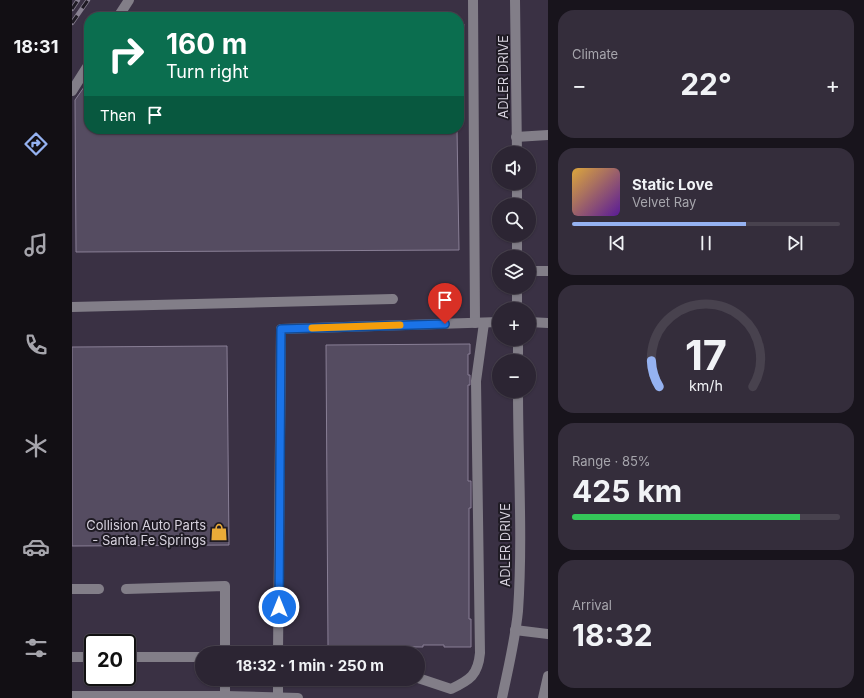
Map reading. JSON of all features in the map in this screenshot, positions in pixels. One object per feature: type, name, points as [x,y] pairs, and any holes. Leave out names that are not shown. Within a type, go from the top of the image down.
[{"type":"street","points":[[121,12],[129,0]]},
{"type":"street","points":[[425,680],[451,689],[465,682],[479,668],[476,381],[479,323],[473,0]]},
{"type":"street","name":"ADLER DRIVE","points":[[515,0],[516,146]]},
{"type":"street","points":[[72,91],[84,72]]},
{"type":"street","points":[[516,137],[548,135]]},
{"type":"street","points":[[536,271],[548,271]]},
{"type":"street","points":[[72,307],[393,299]]},
{"type":"street","points":[[278,646],[281,329],[492,322]]},
{"type":"street","points":[[536,322],[548,323]]},
{"type":"street","name":"ADLER DRIVE","points":[[502,698],[515,630],[519,559],[518,398]]},
{"type":"street","points":[[126,588],[225,586],[225,646]]},
{"type":"street","points":[[72,589],[98,588]]},
{"type":"street","points":[[515,630],[548,634]]},
{"type":"street","points":[[72,657],[84,657]]},
{"type":"street","points":[[136,657],[195,657]]},
{"type":"street","points":[[543,698],[548,676]]},
{"type":"street","points":[[225,686],[225,697]]},
{"type":"street","points":[[279,686],[281,697]]},
{"type":"street","points":[[72,696],[298,698]]},
{"type":"building","points":[[84,87],[84,134],[457,134],[459,250],[76,252],[75,100]]},
{"type":"building","points":[[470,344],[470,354],[468,354],[468,375],[470,375],[470,385],[468,385],[468,481],[471,481],[471,508],[469,508],[469,619],[471,619],[471,647],[444,647],[444,645],[328,646],[326,345]]},
{"type":"building","points":[[227,346],[229,545],[72,546],[72,347]]},
{"type":"railway","points":[[72,9],[78,0]]},
{"type":"railway","points":[[72,23],[88,0]]},
{"type":"slow traffic","points":[[312,328],[400,325]]},
{"type":"place","name":"Collision Auto Parts - Santa Fe Springs","points":[[219,532]]},
{"type":"route","points":[[279,607],[281,329],[445,324]]}]
